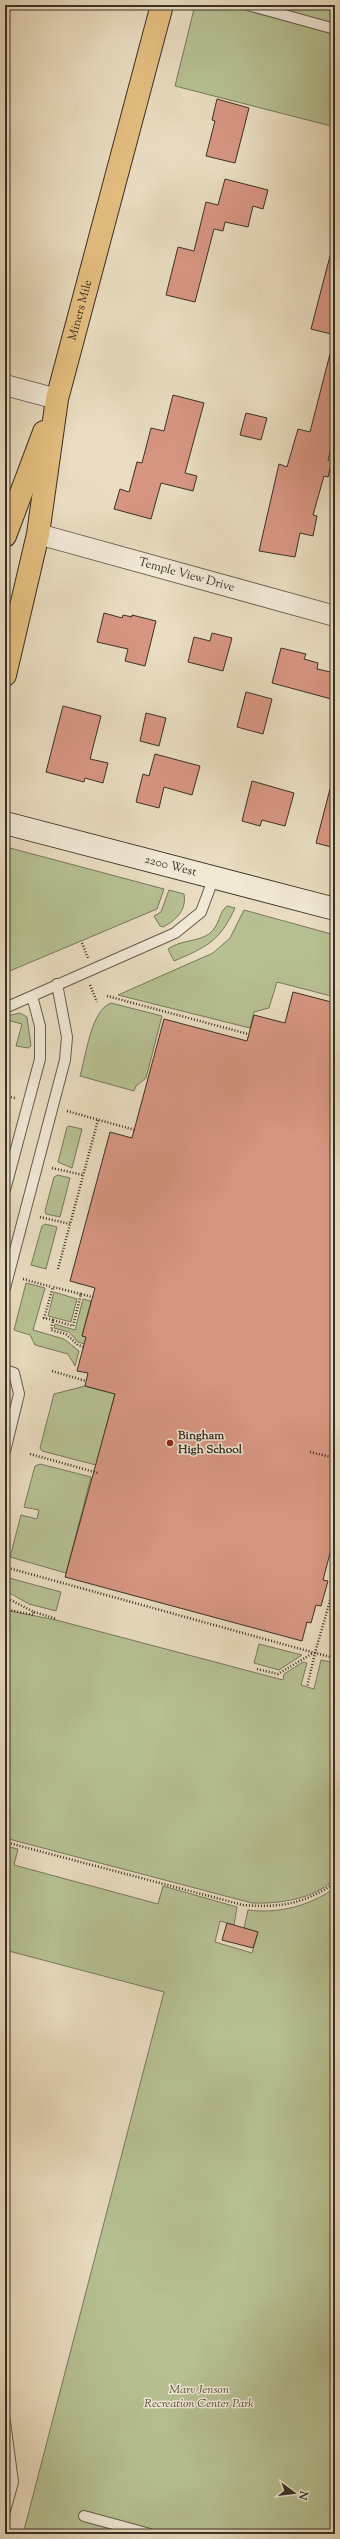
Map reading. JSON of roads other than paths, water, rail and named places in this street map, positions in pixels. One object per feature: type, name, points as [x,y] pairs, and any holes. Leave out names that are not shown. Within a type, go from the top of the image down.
[{"type":"main road","name":"Miners Mile","points":[[5,675],[38,534],[57,399],[162,5]]},
{"type":"main road","points":[[5,536],[57,399]]},
{"type":"street","points":[[5,385],[57,399]]},
{"type":"street","name":"Temple View Drive","points":[[38,534],[335,616]]},
{"type":"street","name":"2200 West","points":[[5,823],[335,909]]},
{"type":"lane","points":[[248,5],[335,29]]},
{"type":"lane","points":[[5,1008],[175,933],[201,912],[214,877]]},
{"type":"lane","points":[[5,1288],[65,1060],[67,1037],[57,984]]},
{"type":"lane","points":[[5,1190],[40,1059],[40,1026],[32,996]]},
{"type":"lane","points":[[5,1370],[14,1373],[20,1394],[5,1451]]},
{"type":"lane","points":[[5,2422],[13,2482],[5,2511]]},
{"type":"lane","points":[[84,2516],[150,2534]]},
{"type":"place","name":"Bingham High School","points":[[170,1443]]},
{"type":"park label","name":"Marv Jenson Recreation Center Park","points":[[199,2397]]}]
